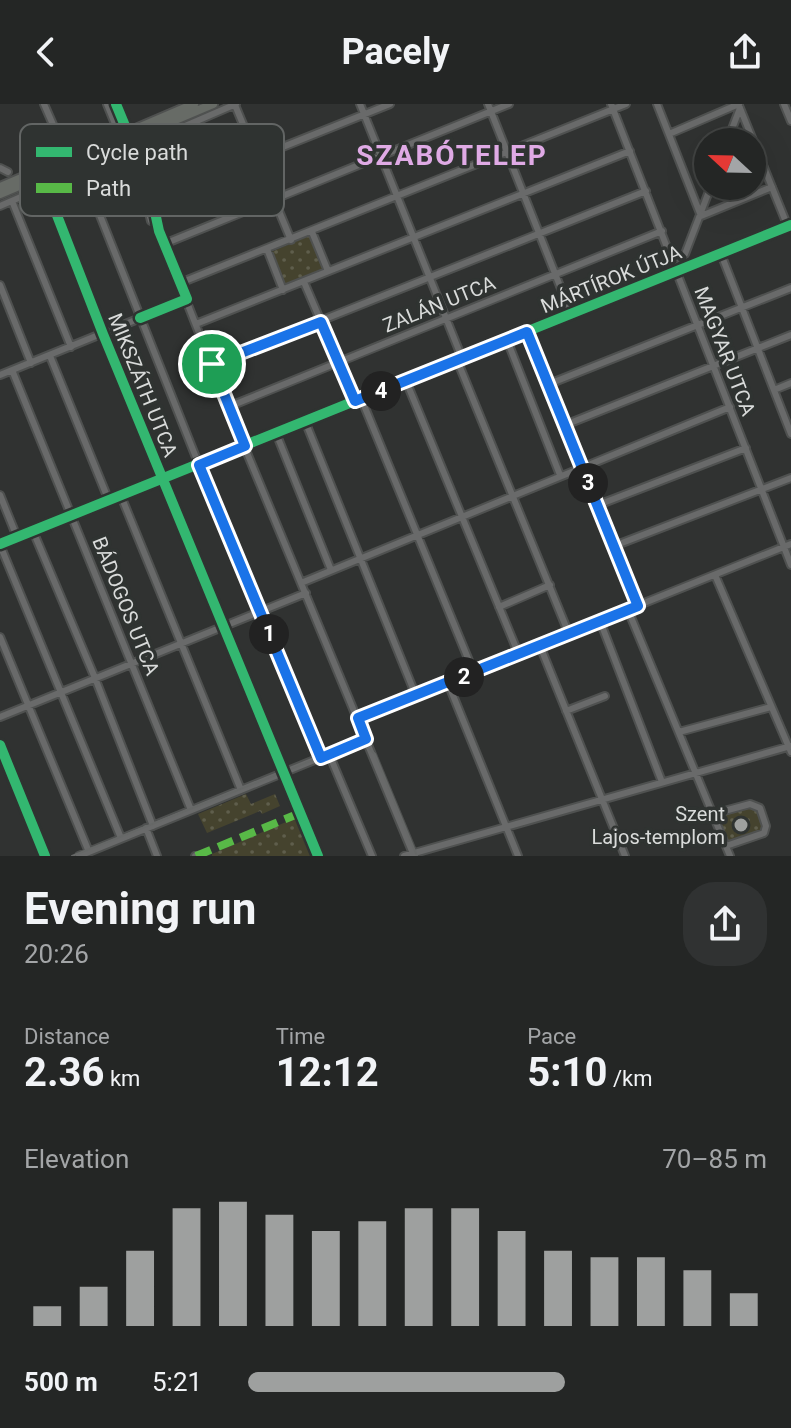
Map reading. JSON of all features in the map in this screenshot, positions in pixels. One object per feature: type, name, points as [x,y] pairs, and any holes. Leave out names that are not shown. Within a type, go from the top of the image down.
[{"type":"main road","points":[[151,124],[194,104]]},
{"type":"main road","points":[[168,124],[213,104]]},
{"type":"main road","points":[[0,187],[20,179]]},
{"type":"main road","points":[[0,194],[20,186]]},
{"type":"street","points":[[44,104],[53,124]]},
{"type":"street","points":[[107,104],[118,124]]},
{"type":"street","points":[[116,104],[125,124]]},
{"type":"street","points":[[189,124],[235,104],[243,124]]},
{"type":"street","points":[[360,104],[569,634]]},
{"type":"street","points":[[284,147],[390,104]]},
{"type":"street","points":[[284,194],[489,108],[509,104]]},
{"type":"street","points":[[180,283],[506,153],[612,106],[626,104]]},
{"type":"street","points":[[657,104],[694,198]]},
{"type":"street","points":[[784,104],[791,121]]},
{"type":"street","points":[[669,134],[740,105]]},
{"type":"street","points":[[732,128],[740,105]]},
{"type":"street","points":[[740,105],[789,226]]},
{"type":"street","name":"MAGYAR UTCA","points":[[612,106],[791,565]]},
{"type":"street","points":[[489,108],[571,314]]},
{"type":"street","points":[[196,324],[630,151]]},
{"type":"street","points":[[0,168],[8,172]]},
{"type":"street","points":[[701,216],[772,187]]},
{"type":"street","points":[[212,364],[646,191]]},
{"type":"street","points":[[0,206],[20,198]]},
{"type":"street","points":[[695,200],[701,216]]},
{"type":"street","points":[[698,200],[706,200]]},
{"type":"street","points":[[673,259],[685,254],[706,200]]},
{"type":"street","points":[[12,201],[71,347]]},
{"type":"street","name":"MIKSZÁTH UTCA","points":[[57,216],[222,627],[318,856]]},
{"type":"street","points":[[100,216],[321,758]]},
{"type":"street","points":[[150,216],[151,221]]},
{"type":"street","points":[[157,216],[164,244],[228,407],[413,854]]},
{"type":"street","points":[[164,244],[231,216]]},
{"type":"street","points":[[281,216],[291,240]]},
{"type":"street","name":"MÁRTÍROK ÚTJA","points":[[0,545],[789,226]]},
{"type":"street","name":"ZALÁN UTCA","points":[[228,407],[662,231]]},
{"type":"street","points":[[312,232],[328,271]]},
{"type":"street","points":[[267,249],[283,290]]},
{"type":"street","points":[[721,254],[791,431]]},
{"type":"street","points":[[304,282],[358,400],[474,673]]},
{"type":"street","points":[[0,285],[31,363]]},
{"type":"street","points":[[549,384],[791,288]]},
{"type":"street","points":[[0,375],[187,299]]},
{"type":"street","points":[[527,332],[638,606]]},
{"type":"street","points":[[565,425],[791,335]]},
{"type":"street","points":[[507,340],[560,475]]},
{"type":"street","points":[[50,356],[109,501]]},
{"type":"street","name":"BÁDOGOS UTCA","points":[[12,370],[191,810]]},
{"type":"street","points":[[406,381],[519,655]]},
{"type":"street","points":[[774,390],[791,383]]},
{"type":"street","points":[[301,583],[730,407]]},
{"type":"street","points":[[305,421],[416,696]]},
{"type":"street","points":[[276,433],[331,570]]},
{"type":"street","points":[[598,505],[746,448]]},
{"type":"street","points":[[614,546],[791,478]]},
{"type":"street","points":[[0,495],[17,537]]},
{"type":"street","points":[[121,496],[241,790]]},
{"type":"street","points":[[33,531],[95,678],[150,827],[157,856]]},
{"type":"street","points":[[358,718],[791,544]]},
{"type":"street","points":[[0,545],[121,838]]},
{"type":"street","points":[[404,856],[790,748],[715,575]]},
{"type":"street","points":[[499,607],[550,585]]},
{"type":"street","points":[[0,717],[306,593]]},
{"type":"street","points":[[628,610],[730,856]]},
{"type":"street","points":[[600,621],[662,782]]},
{"type":"street","points":[[0,637],[89,852]]},
{"type":"street","points":[[540,646],[625,856]]},
{"type":"street","points":[[448,683],[518,856]]},
{"type":"street","points":[[566,711],[605,696]]},
{"type":"street","points":[[679,732],[771,707]]},
{"type":"street","points":[[79,856],[366,739]]},
{"type":"street","points":[[0,745],[45,856]]},
{"type":"street","points":[[329,754],[372,856]]},
{"type":"street","points":[[713,814],[750,804],[760,808],[766,826],[764,833],[726,846]]},
{"type":"shaded area","points":[[309,236],[323,269],[285,285],[271,252]]},
{"type":"shaded area","points":[[246,794],[251,804],[275,794],[280,806],[207,833],[198,814]]},
{"type":"shaded area","points":[[752,806],[757,809],[763,830],[728,844],[717,816]]},
{"type":"shaded area","points":[[300,816],[315,856],[212,856],[212,854]]},
{"type":"tram line","points":[[72,856],[356,743],[365,745],[375,754],[417,856]]},
{"type":"marked path","points":[[196,856],[300,813]]},
{"type":"cycle path","points":[[116,104],[124,124]]},
{"type":"cycle path","points":[[57,216],[318,856]]},
{"type":"cycle path","points":[[140,318],[187,299],[156,216]]},
{"type":"cycle path","points":[[0,544],[791,225]]},
{"type":"cycle path","points":[[0,745],[45,856]]},
{"type":"place","name":"Szent Lajos-templom","points":[[741,825]]},
{"type":"district","name":"SZABÓTELEP","points":[[452,155]]},
{"type":"route","points":[[321,322],[355,401],[527,332],[638,606],[358,718],[366,739],[321,758],[199,465],[245,446],[212,364],[321,322]]}]
